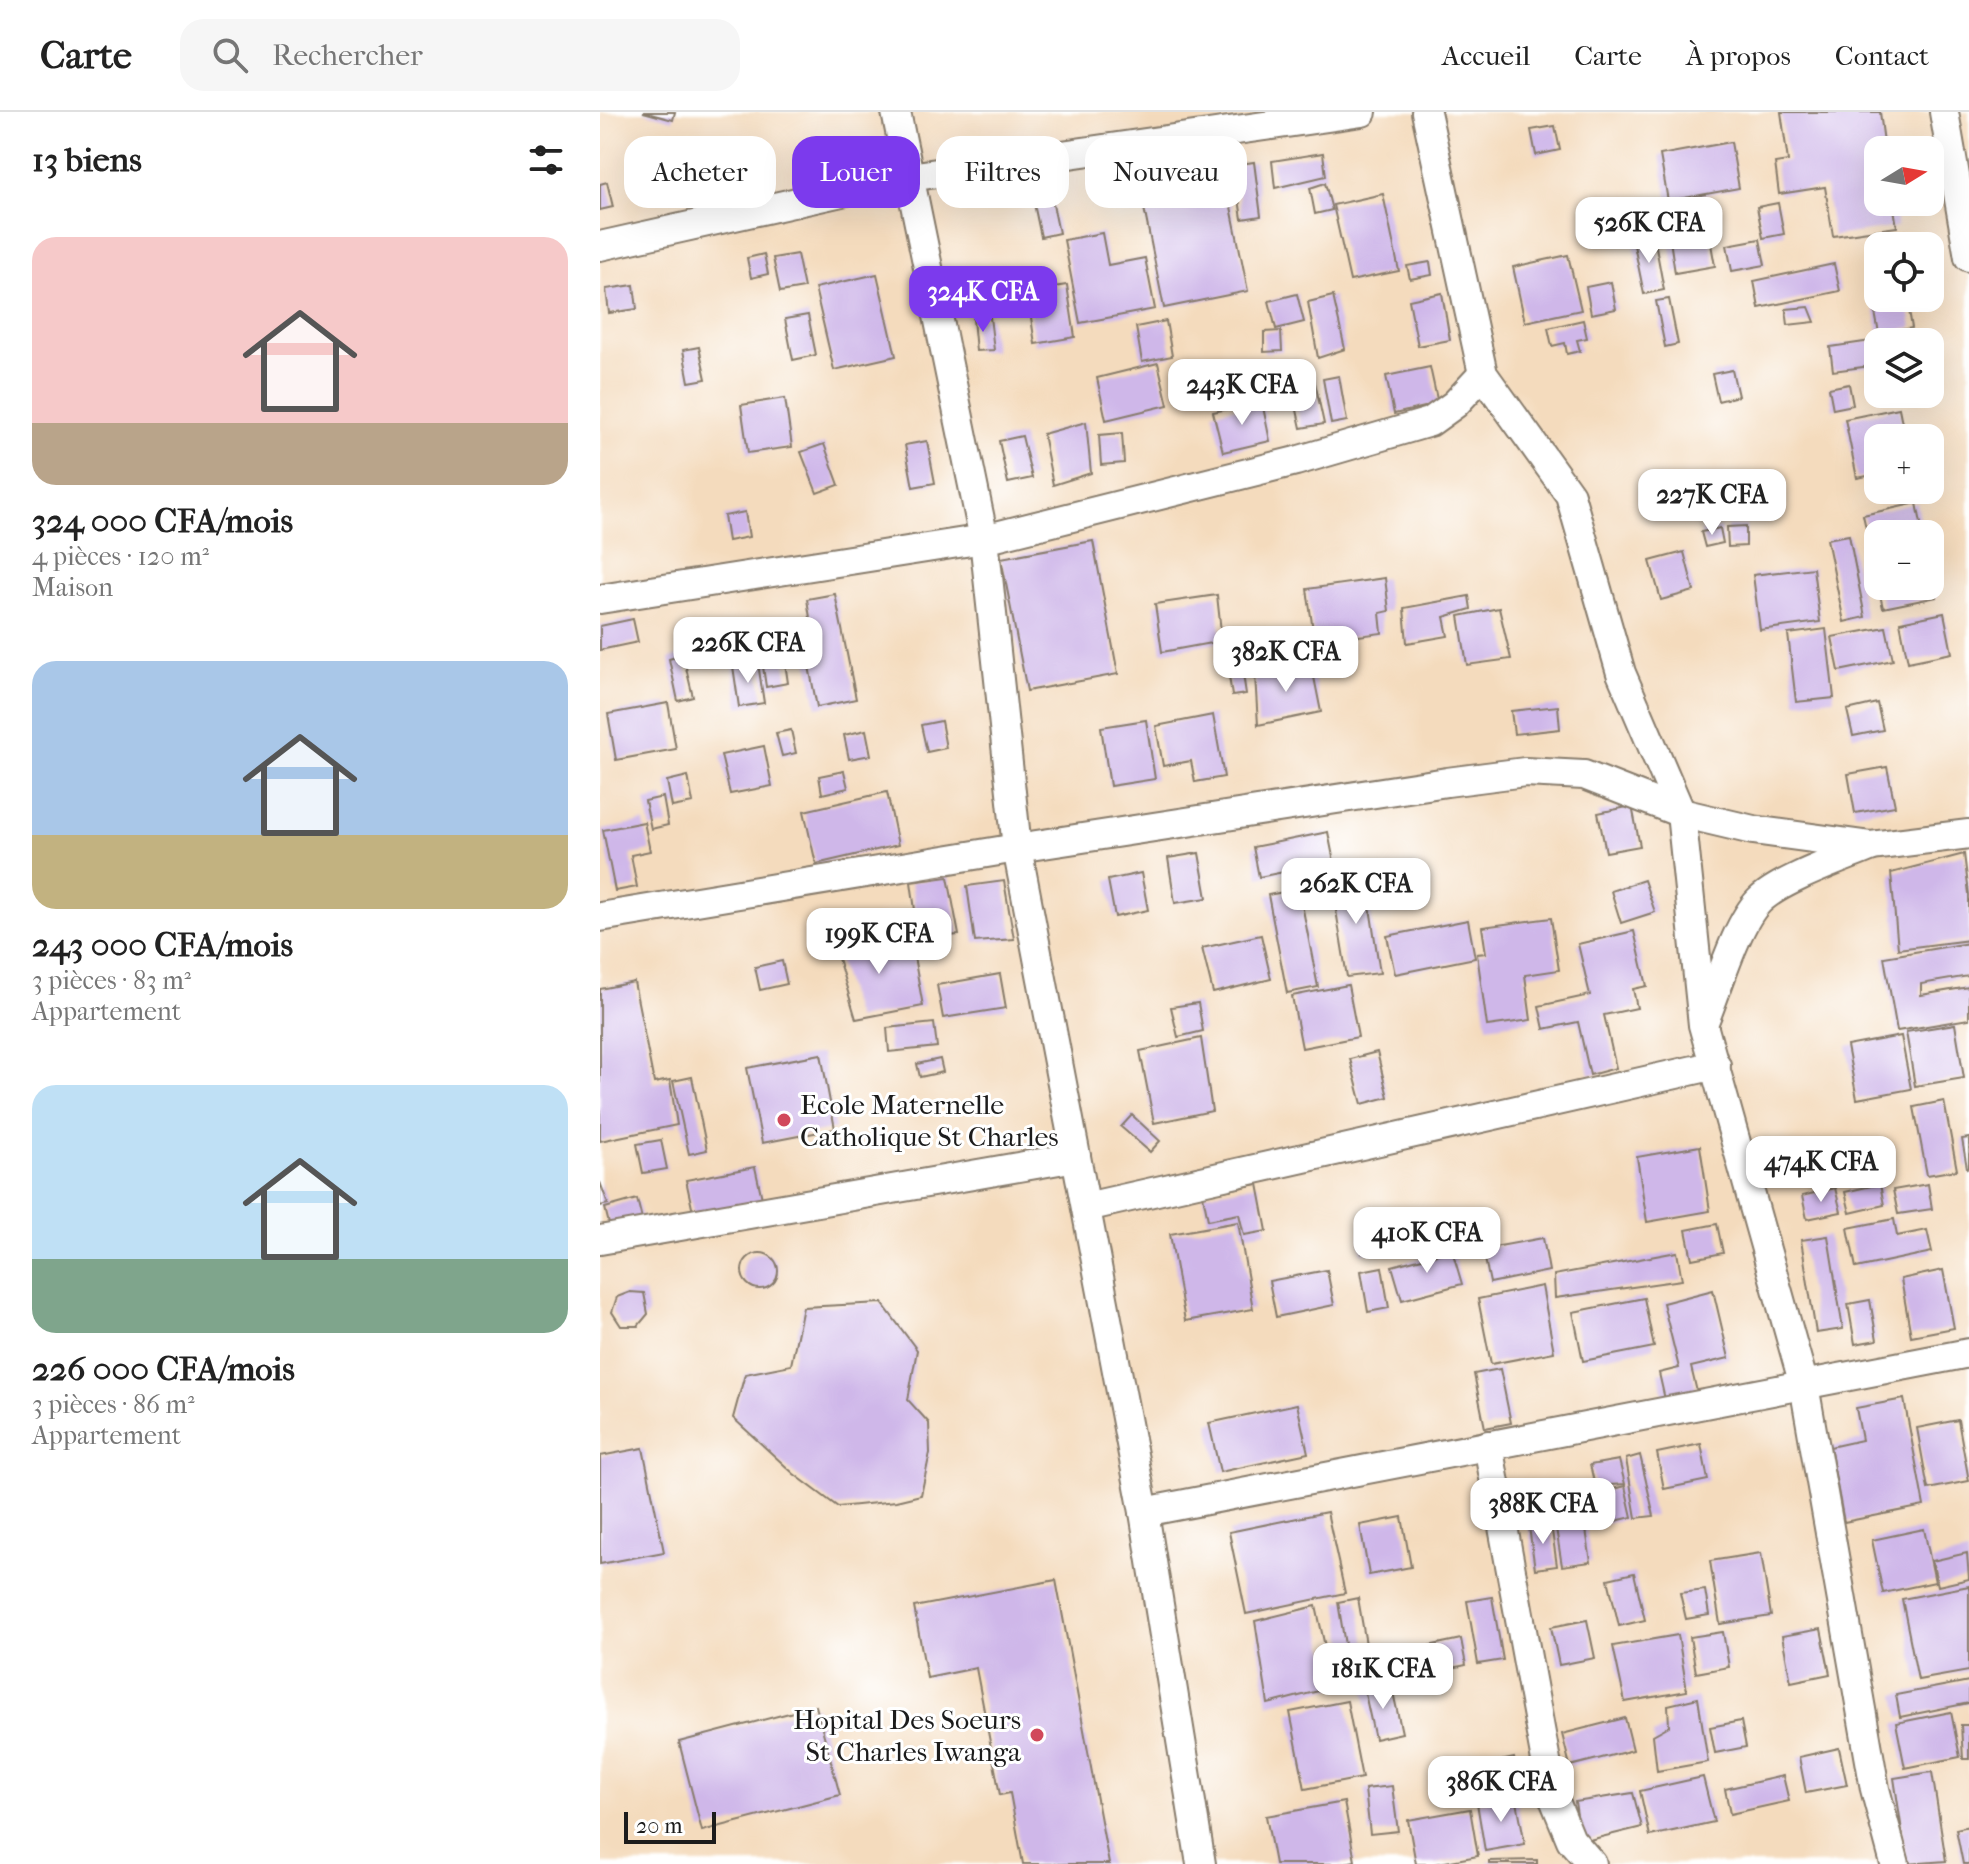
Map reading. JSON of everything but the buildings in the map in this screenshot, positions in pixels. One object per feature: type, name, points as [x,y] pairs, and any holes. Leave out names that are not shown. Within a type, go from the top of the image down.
[{"type":"street","points":[[896,112],[901,136]]},
{"type":"street","points":[[920,175],[1362,112]]},
{"type":"street","points":[[1426,112],[1483,374],[1570,495],[1621,673],[1681,813],[1703,1025],[1804,1385],[1875,1789],[1895,1864]]},
{"type":"street","points":[[1944,112],[1969,257]]},
{"type":"street","points":[[600,246],[792,203]]},
{"type":"street","points":[[915,208],[984,539],[1017,848],[1144,1512],[1201,1864]]},
{"type":"street","points":[[600,599],[984,539],[1296,461],[1430,422],[1455,404],[1483,374]]},
{"type":"street","points":[[600,917],[1017,848],[1525,772],[1584,775],[1681,813],[1753,830],[1871,846],[1969,834]]},
{"type":"street","points":[[1703,1025],[1743,926],[1759,901],[1780,887],[1871,846]]},
{"type":"street","points":[[1086,1207],[1716,1065]]},
{"type":"street","points":[[600,1240],[1076,1157]]},
{"type":"street","points":[[1144,1512],[1969,1353]]},
{"type":"street","points":[[1488,1445],[1552,1794],[1571,1840],[1592,1864]]},
{"type":"place","name":"Ecole Maternelle Catholique St Charles","points":[[784,1120]]},
{"type":"place","name":"Hopital Des Soeurs St Charles Iwanga","points":[[1037,1735]]}]
